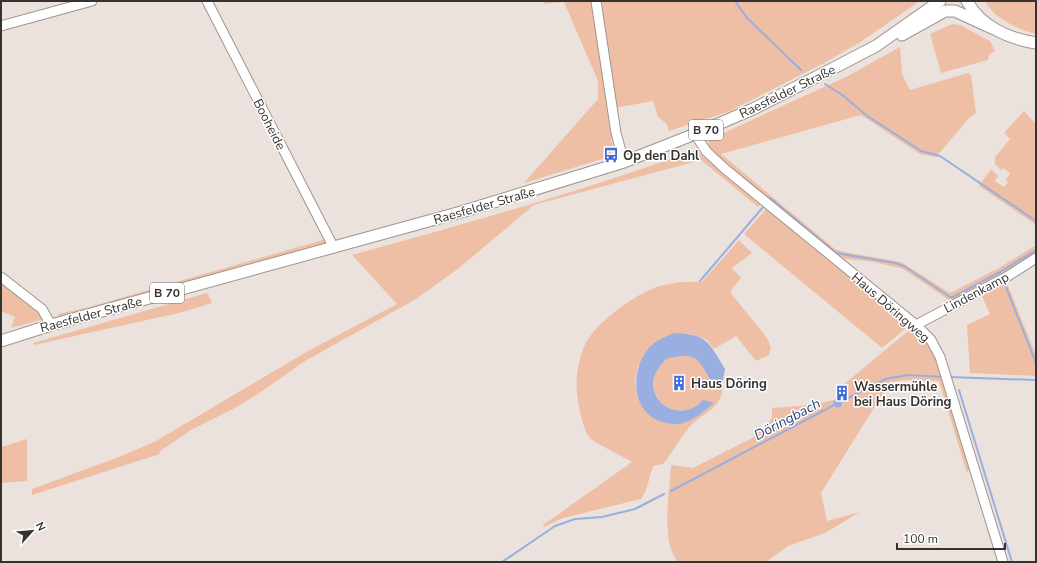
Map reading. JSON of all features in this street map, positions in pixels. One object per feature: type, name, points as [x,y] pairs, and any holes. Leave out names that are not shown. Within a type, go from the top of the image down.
[{"type":"main road","name":"Raesfelder Straße","points":[[1,341],[51,325],[334,248],[528,193],[624,162],[754,109],[876,46],[940,1]]},
{"type":"main road","points":[[967,1],[974,12],[992,28]]},
{"type":"main road","points":[[876,46],[909,31],[945,11],[955,11],[1010,36],[1036,43]]},
{"type":"street","points":[[1,26],[92,1]]},
{"type":"street","name":"Booheide","points":[[207,1],[334,248]]},
{"type":"street","points":[[596,1],[616,133],[624,162]]},
{"type":"street","name":"Haus Döringweg","points":[[695,134],[706,151],[724,168],[916,325],[931,340],[940,357],[1003,562]]},
{"type":"street","name":"Lindenkamp","points":[[916,325],[1008,276],[1036,258]]},
{"type":"street","points":[[1,277],[42,309],[51,325]]},
{"type":"shaded area","points":[[544,1],[592,1],[612,132],[611,142],[613,144],[610,155],[602,159],[524,183],[598,99],[598,81],[564,2],[544,4]]},
{"type":"shaded area","points":[[599,1],[920,1],[859,43],[824,63],[728,112],[669,131],[667,124],[658,117],[653,101],[615,108]]},
{"type":"shaded area","points":[[985,1],[1036,1],[1036,34],[1014,26],[1000,18]]},
{"type":"shaded area","points":[[952,24],[960,25],[990,41],[995,51],[989,55],[988,60],[941,73],[930,34]]},
{"type":"shaded area","points":[[900,47],[902,74],[910,90],[968,73],[971,75],[976,113],[970,117],[936,157],[920,154],[861,115],[721,154],[835,249],[844,252],[901,262],[950,293],[999,268],[1036,245],[1036,254],[1004,275],[952,302],[903,269],[874,262],[839,258],[719,159],[709,147],[708,140],[846,77]]},
{"type":"shaded area","points":[[1024,111],[1036,124],[1036,225],[979,186],[991,169],[998,176],[995,181],[1004,187],[1008,182],[1006,180],[1010,173],[1003,168],[1001,170],[995,164],[995,157],[1010,139],[1004,133]]},
{"type":"shaded area","points":[[695,150],[761,204],[758,207],[701,160],[534,205],[459,268],[416,299],[305,361],[258,394],[233,409],[191,430],[159,452],[160,454],[32,495],[32,489],[124,455],[156,441],[308,351],[397,304],[352,255],[482,219],[568,193]]},
{"type":"shaded area","points":[[767,208],[905,323],[905,329],[882,348],[744,234]]},
{"type":"shaded area","points":[[326,239],[324,246],[62,318],[57,314],[86,308]]},
{"type":"shaded area","points":[[739,240],[752,253],[732,268],[741,278],[730,292],[767,338],[771,347],[769,355],[756,361],[736,336],[714,349],[707,340],[691,334],[638,366],[635,380],[637,396],[659,417],[672,424],[679,424],[689,420],[703,400],[696,406],[687,410],[679,411],[664,405],[654,390],[653,380],[656,372],[666,359],[684,356],[695,358],[699,361],[711,382],[722,385],[722,393],[716,405],[693,423],[688,429],[663,464],[653,466],[646,490],[641,499],[563,518],[544,527],[543,525],[632,462],[592,440],[584,426],[577,394],[577,380],[580,360],[584,347],[589,338],[596,329],[616,310],[650,289],[676,283],[702,282]]},
{"type":"shaded area","points":[[1,281],[36,308],[44,319],[11,328],[15,317],[1,311]]},
{"type":"shaded area","points":[[1006,281],[1036,355],[1036,376],[970,373],[967,325],[990,314],[981,294]]},
{"type":"shaded area","points":[[207,293],[212,303],[179,313],[34,345],[33,343]]},
{"type":"shaded area","points":[[914,330],[923,337],[933,351],[970,467],[967,473],[939,381],[907,380],[890,382],[821,493],[827,521],[860,512],[825,533],[788,546],[766,562],[678,562],[672,553],[669,542],[667,516],[671,465],[693,468],[752,438],[768,424],[772,417],[772,408],[811,405],[834,400],[834,405],[843,405],[841,398],[847,394],[842,386],[908,331]]},
{"type":"shaded area","points":[[27,439],[27,481],[1,483],[1,447]]},
{"type":"water","points":[[674,333],[694,335],[706,341],[711,346],[725,369],[722,385],[711,382],[703,367],[694,358],[683,356],[666,359],[660,366],[653,381],[654,391],[658,399],[664,405],[679,411],[687,410],[696,406],[703,400],[714,403],[694,418],[685,423],[678,424],[662,422],[652,417],[644,410],[639,401],[636,380],[642,358],[650,346],[656,341]]},
{"type":"water","points":[[836,399],[840,399],[842,403],[840,407],[836,407],[834,405],[834,401]]},
{"type":"waterway","points":[[735,1],[747,18],[801,70]]},
{"type":"waterway","points":[[825,84],[841,94],[866,115],[921,151],[940,156],[1036,221]]},
{"type":"waterway","points":[[770,198],[836,253],[895,263],[904,266],[950,297],[953,297],[1000,272],[1001,276]]},
{"type":"waterway","points":[[700,281],[764,206]]},
{"type":"waterway","points":[[1000,272],[1036,250]]},
{"type":"waterway","points":[[1004,282],[1036,363]]},
{"type":"waterway","name":"Döringbach","points":[[840,402],[886,379],[908,375],[944,377]]},
{"type":"waterway","name":"Döringbach","points":[[948,377],[1036,380]]},
{"type":"waterway","points":[[959,390],[1012,562]]},
{"type":"waterway","name":"Döringbach","points":[[671,491],[836,404]]},
{"type":"waterway","name":"Döringbach","points":[[502,562],[555,526],[575,519],[602,517],[635,509],[664,494]]},
{"type":"place","name":"Op den Dahl","points":[[611,155]]},
{"type":"place","name":"Haus Döring","points":[[679,383]]},
{"type":"place","name":"Wassermühle bei Haus Döring","points":[[842,393]]}]
